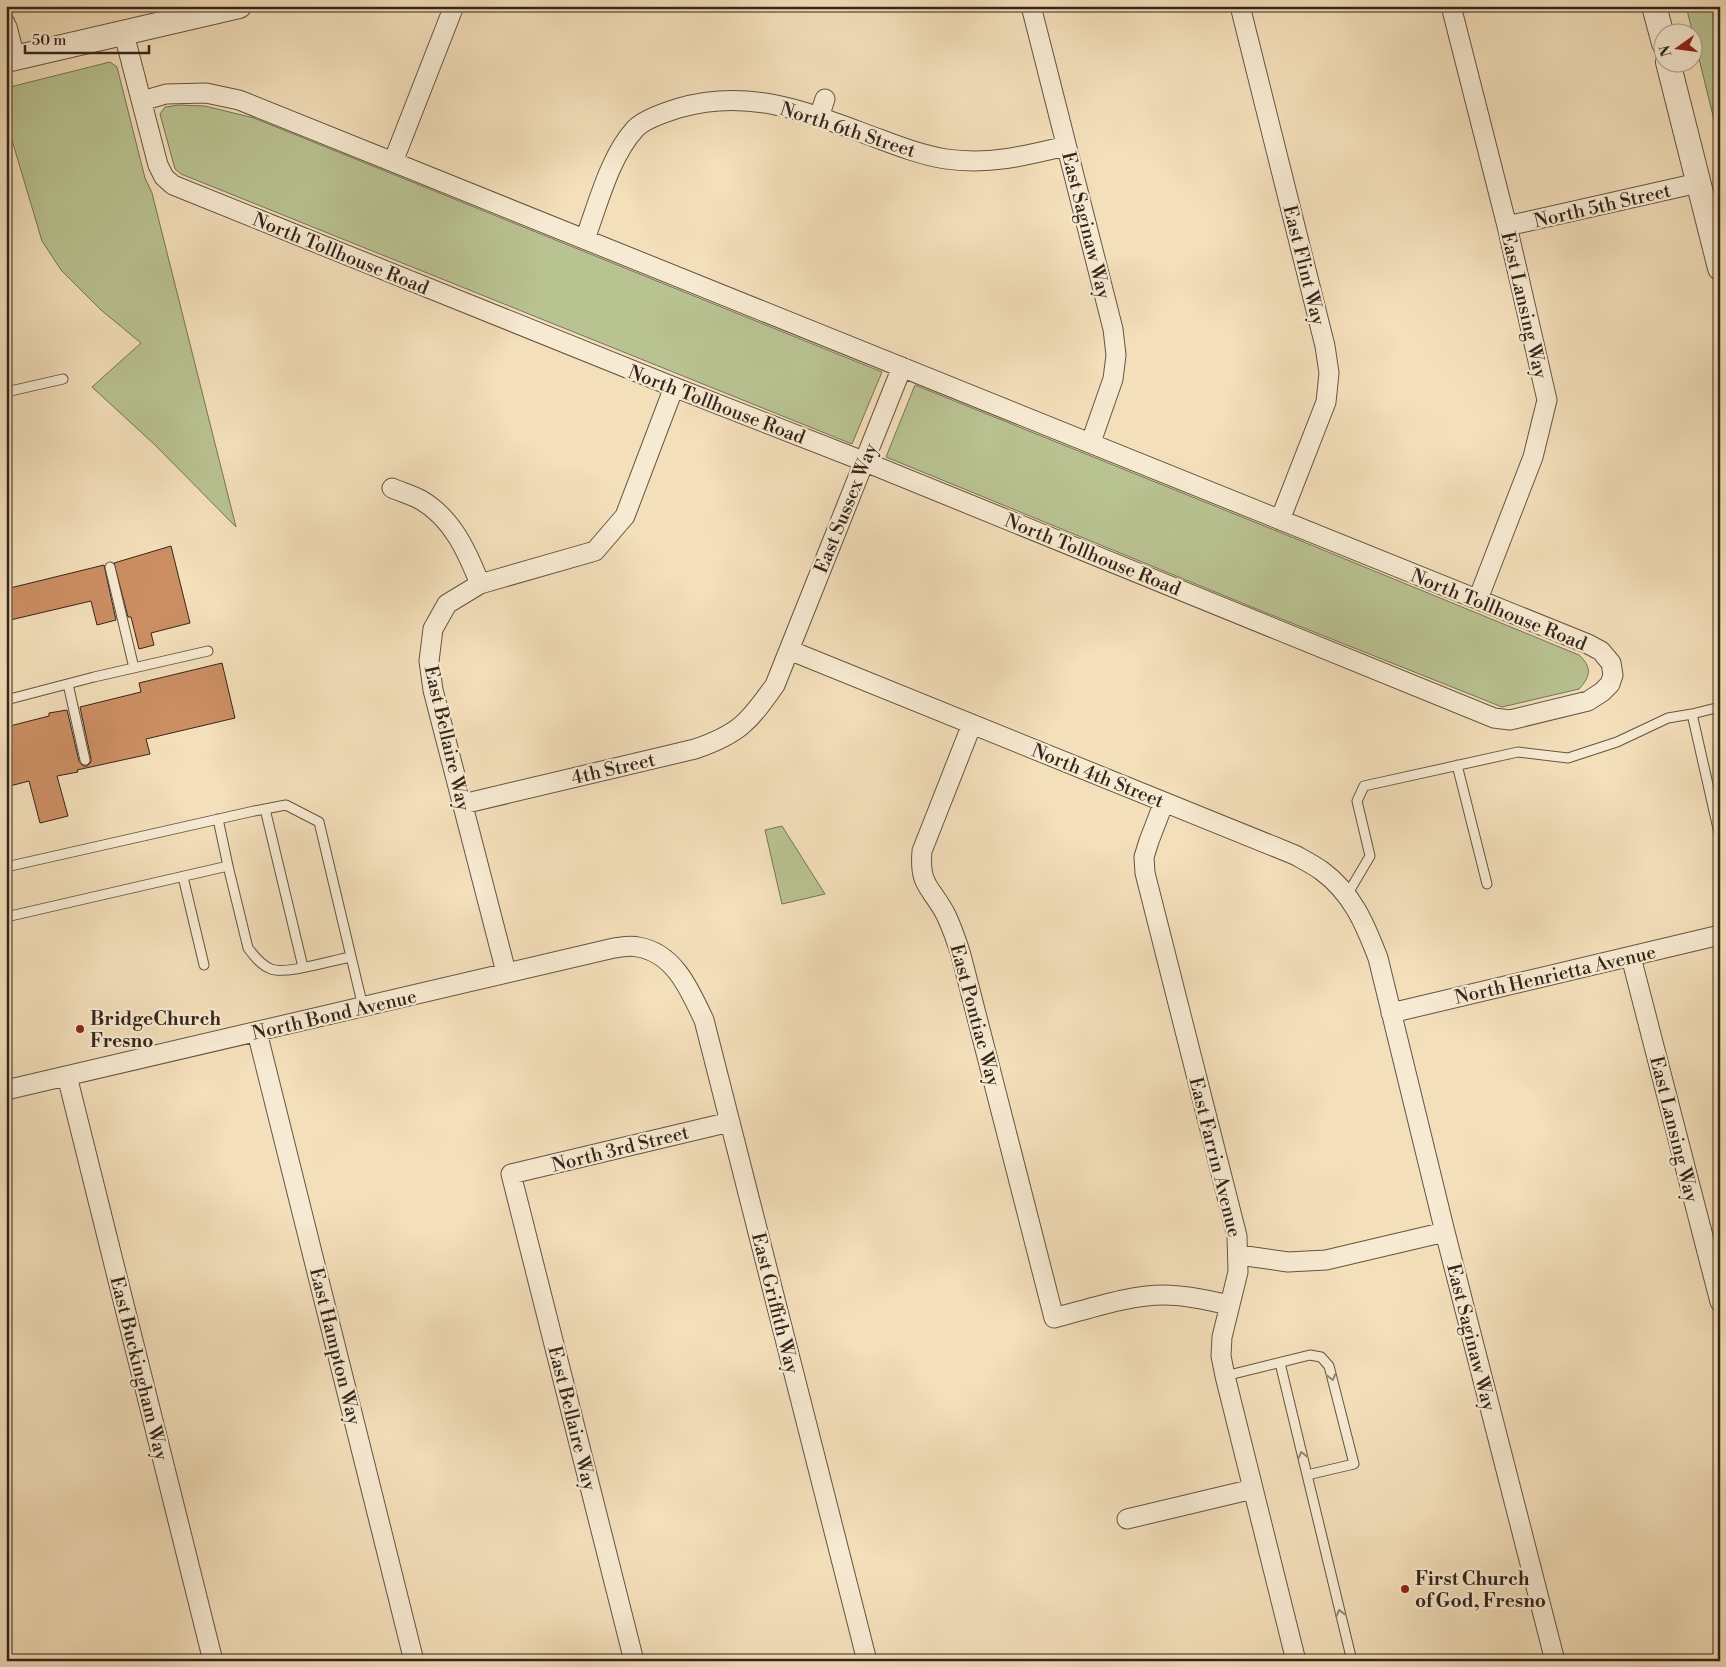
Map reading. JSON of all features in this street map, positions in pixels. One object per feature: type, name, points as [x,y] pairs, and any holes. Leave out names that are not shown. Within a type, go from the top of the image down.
[{"type":"street","points":[[13,59],[240,6]]},
{"type":"street","points":[[394,162],[454,6]]},
{"type":"street","name":"East Saginaw Way","points":[[1031,6],[1113,329],[1116,355],[1113,379],[1091,442]]},
{"type":"street","name":"East Flint Way","points":[[1240,6],[1325,346],[1329,373],[1326,402],[1280,520]]},
{"type":"street","name":"East Lansing Way","points":[[1451,6],[1507,226],[1546,400],[1533,457],[1478,599]]},
{"type":"street","points":[[1654,6],[1658,22]]},
{"type":"street","name":"North Tollhouse Road","points":[[124,34],[158,165],[164,177],[174,185],[674,387],[864,461],[1494,718],[1510,720],[1588,701],[1610,684],[1613,674],[1611,663],[1601,651],[1588,644],[239,100],[206,93],[166,94],[142,101]]},
{"type":"street","points":[[1670,72],[1720,268]]},
{"type":"street","name":"North 6th Street","points":[[585,239],[617,153],[636,128],[662,114],[688,106],[715,102],[746,101],[822,108],[910,151],[946,159],[984,162],[1012,159],[1066,146]]},
{"type":"street","name":"North 5th Street","points":[[1507,226],[1698,183]]},
{"type":"street","name":"East Sussex Way","points":[[789,650],[902,367]]},
{"type":"street","name":"East Bellaire Way","points":[[506,972],[434,690],[429,660],[433,629],[447,604],[480,584],[595,551],[625,516],[674,387]]},
{"type":"street","points":[[392,488],[420,500],[438,512],[454,530],[480,584]]},
{"type":"street","name":"4th Street","points":[[463,804],[695,749],[719,741],[741,726],[754,714],[775,685],[789,650]]},
{"type":"street","name":"North 4th Street","points":[[789,650],[1295,855],[1323,871],[1347,895],[1365,924],[1378,958],[1391,1013]]},
{"type":"street","name":"East Pontiac Way","points":[[972,724],[922,851],[921,867],[924,882],[945,914],[962,955],[1054,1318],[1134,1299],[1164,1295],[1191,1297],[1230,1305]]},
{"type":"street","name":"East Farrin Avenue","points":[[1164,802],[1148,841],[1144,857],[1145,873],[1237,1236],[1238,1272],[1222,1337],[1222,1356],[1225,1376],[1296,1661]]},
{"type":"street","name":"North Henrietta Avenue","points":[[1391,1013],[1720,935]]},
{"type":"street","name":"North Bond Avenue","points":[[6,1090],[614,948],[638,947],[662,955]]},
{"type":"street","name":"East Griffith Way","points":[[662,955],[685,981],[704,1020],[867,1661]]},
{"type":"street","name":"East Lansing Way","points":[[1631,957],[1720,1302]]},
{"type":"street","name":"East Saginaw Way","points":[[1391,1013],[1555,1661]]},
{"type":"street","name":"East Hampton Way","points":[[257,1032],[414,1661]]},
{"type":"street","name":"East Buckingham Way","points":[[67,1076],[213,1661]]},
{"type":"street","name":"North 3rd Street","points":[[511,1174],[730,1122]]},
{"type":"street","name":"East Bellaire Way","points":[[511,1174],[634,1661]]},
{"type":"street","points":[[1239,1256],[1288,1262],[1326,1260],[1445,1232]]},
{"type":"street","points":[[1127,1519],[1253,1489]]},
{"type":"lane","points":[[6,14],[12,26],[13,59]]},
{"type":"lane","points":[[6,392],[63,379]]},
{"type":"lane","points":[[110,567],[134,668]]},
{"type":"lane","points":[[6,700],[208,651]]},
{"type":"lane","points":[[68,684],[85,760]]},
{"type":"lane","points":[[1347,895],[1370,856],[1357,801],[1364,786],[1518,752],[1568,758],[1617,742],[1668,718],[1720,707]]},
{"type":"lane","points":[[1692,714],[1719,833]]},
{"type":"lane","points":[[1457,765],[1487,884]]},
{"type":"lane","points":[[6,867],[286,805],[319,822],[363,1007]]},
{"type":"lane","points":[[265,809],[303,967]]},
{"type":"lane","points":[[218,819],[248,948],[255,958],[269,969],[281,971],[350,957]]},
{"type":"lane","points":[[6,917],[228,866]]},
{"type":"lane","points":[[183,877],[204,965]]},
{"type":"lane","points":[[1225,1376],[1310,1355],[1321,1357],[1329,1366],[1354,1464],[1307,1476]]},
{"type":"lane","points":[[1280,1363],[1352,1661]]},
{"type":"green space","points":[[1686,6],[1720,6],[1720,144],[1702,72],[1704,72],[1704,22],[1690,22]]},
{"type":"green space","points":[[110,62],[117,67],[145,178],[152,193],[236,527],[155,445],[92,387],[141,343],[101,310],[61,270],[42,241],[6,120],[6,88]]},
{"type":"green space","points":[[179,105],[205,106],[254,118],[882,372],[852,444],[181,174],[175,169],[160,114],[165,107]]},
{"type":"green space","points":[[915,385],[1579,655],[1588,668],[1588,676],[1579,689],[1502,707],[886,457]]},
{"type":"green space","points":[[782,826],[825,894],[782,904],[765,830]]},
{"type":"building","points":[[171,546],[190,623],[151,633],[154,645],[139,649],[131,617],[128,617],[114,563]]},
{"type":"building","points":[[104,565],[116,620],[97,625],[91,601],[6,621],[6,589]]},
{"type":"building","points":[[222,663],[235,718],[146,739],[150,754],[57,776],[68,816],[40,823],[29,781],[6,787],[6,727],[49,716],[49,713],[67,710],[79,761],[83,766],[87,766],[91,759],[80,707],[141,692],[139,683]]},
{"type":"place","name":"BridgeChurch Fresno","points":[[80,1029]]},
{"type":"place","name":"First Church of God, Fresno","points":[[1405,1589]]}]
